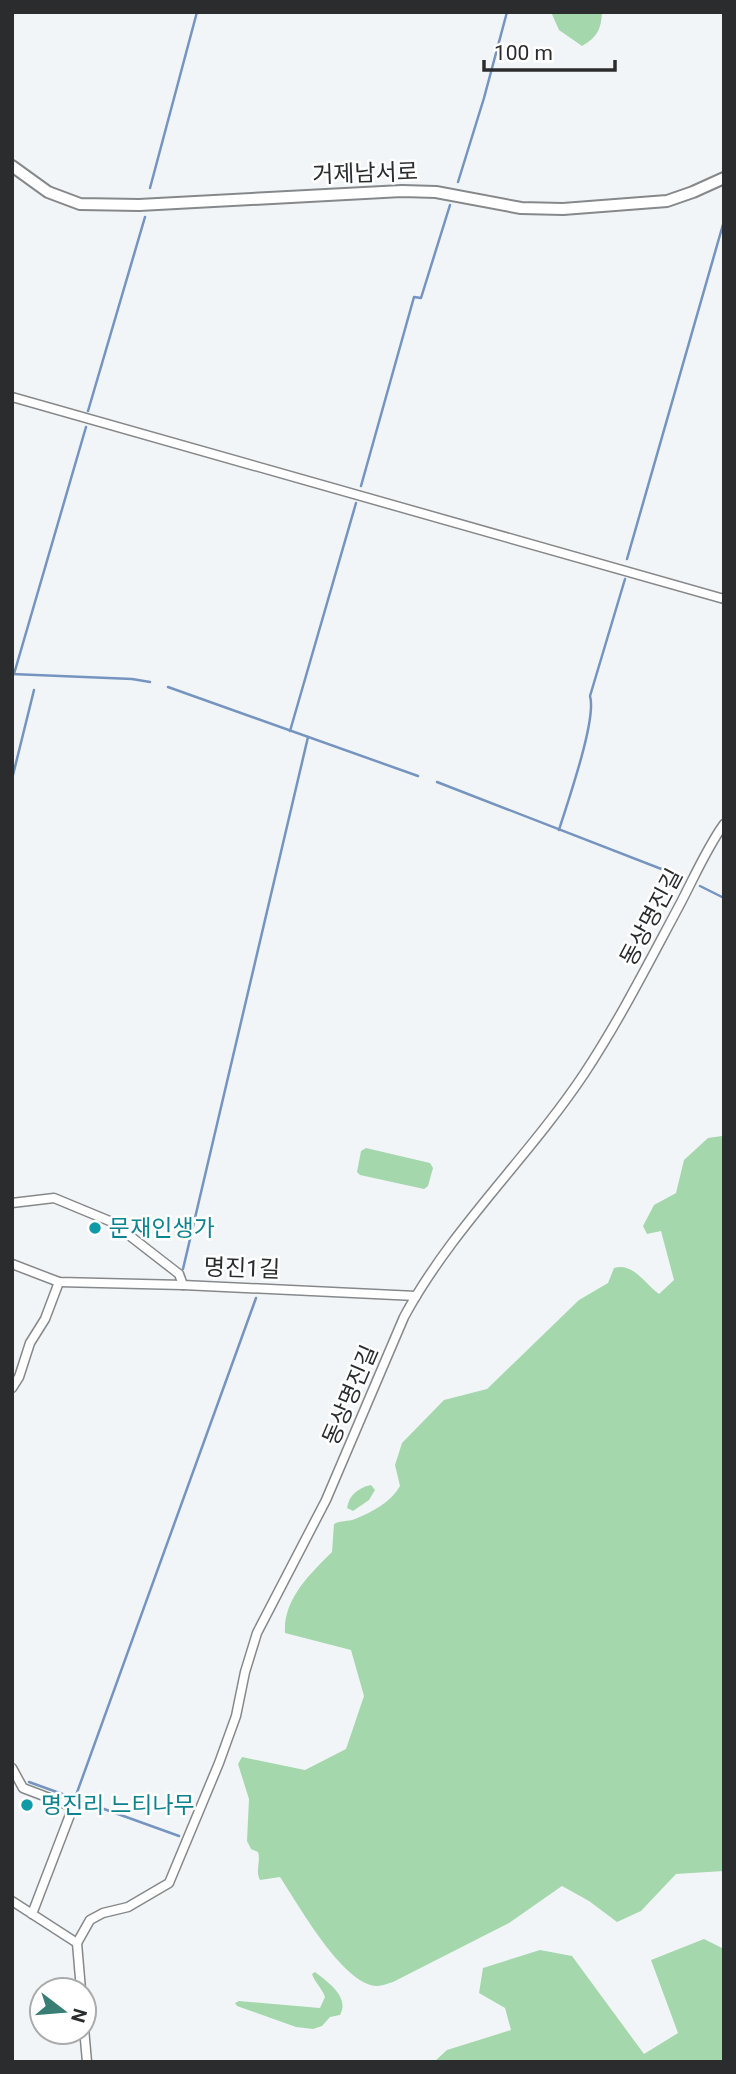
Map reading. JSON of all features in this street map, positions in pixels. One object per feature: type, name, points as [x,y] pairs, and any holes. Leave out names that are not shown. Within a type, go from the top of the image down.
[{"type":"main road","name":"거제남서로","points":[[12,166],[48,192],[80,204],[139,205],[402,191],[436,192],[521,208],[563,209],[667,201],[724,178]]},
{"type":"street","points":[[12,397],[724,599]]},
{"type":"street","name":"동상명진길","points":[[77,1943],[89,1920],[103,1913],[128,1907],[169,1883],[236,1716],[257,1633],[326,1500],[404,1317],[442,1255],[589,1066],[618,1020],[724,824]]},
{"type":"street","name":"명진1길","points":[[12,1203],[54,1198],[112,1222],[179,1273],[183,1285],[416,1296]]},
{"type":"street","points":[[12,1264],[59,1282],[183,1285]]},
{"type":"street","points":[[12,1388],[19,1377],[30,1343],[45,1319],[59,1282]]},
{"type":"street","points":[[12,1768],[23,1788],[74,1807],[32,1914]]},
{"type":"street","points":[[12,1901],[77,1943],[80,1976]]},
{"type":"green space","points":[[551,12],[602,12],[601,24],[591,39],[582,46],[559,30]]},
{"type":"green space","points":[[724,1133],[724,1871],[676,1874],[641,1911],[617,1922],[589,1901],[562,1886],[509,1923],[393,1982],[377,1986],[364,1982],[350,1972],[322,1941],[280,1877],[260,1880],[258,1852],[251,1849],[247,1841],[249,1799],[238,1764],[242,1757],[305,1770],[346,1749],[364,1696],[351,1650],[285,1633],[288,1609],[300,1588],[332,1552],[334,1524],[368,1513],[396,1492],[400,1486],[395,1465],[402,1443],[444,1400],[487,1389],[579,1300],[608,1283],[614,1268],[633,1271],[659,1294],[674,1280],[661,1231],[647,1234],[643,1226],[654,1205],[676,1193],[684,1160],[708,1138],[722,1136]]},
{"type":"green space","points":[[366,1148],[430,1163],[433,1168],[428,1186],[424,1189],[360,1175],[357,1172],[361,1151]]},
{"type":"green space","points":[[371,1485],[375,1490],[369,1500],[353,1511],[347,1508],[355,1493]]},
{"type":"green space","points":[[704,1939],[724,1949],[724,2062],[434,2062],[447,2050],[511,2030],[505,2008],[479,1993],[483,1968],[540,1950],[572,1956],[644,2054],[678,2033],[651,1960]]},
{"type":"green space","points":[[315,1972],[336,1991],[342,2002],[340,2015],[330,2017],[322,2026],[313,2029],[296,2027],[235,2003],[239,2001],[320,2008],[325,1997],[312,1974]]},
{"type":"waterway","points":[[150,188],[197,12]]},
{"type":"waterway","points":[[458,182],[507,12]]},
{"type":"waterway","points":[[361,486],[414,297],[421,298],[450,205]]},
{"type":"waterway","points":[[88,411],[145,217]]},
{"type":"waterway","points":[[627,559],[724,221]]},
{"type":"waterway","points":[[14,674],[86,427]]},
{"type":"waterway","points":[[290,731],[356,503]]},
{"type":"waterway","points":[[559,830],[585,742],[591,707],[590,696],[625,579]]},
{"type":"waterway","points":[[12,674],[150,682]]},
{"type":"waterway","points":[[168,687],[418,776]]},
{"type":"waterway","points":[[12,779],[34,690]]},
{"type":"waterway","points":[[183,1269],[308,737]]},
{"type":"waterway","points":[[437,782],[682,877]]},
{"type":"waterway","points":[[700,886],[724,898]]},
{"type":"waterway","points":[[75,1798],[256,1298]]},
{"type":"waterway","points":[[29,1782],[179,1836]]},
{"type":"place","name":"문재인생가","points":[[95,1228]]},
{"type":"place","name":"명진리 느티나무","points":[[27,1805]]}]
